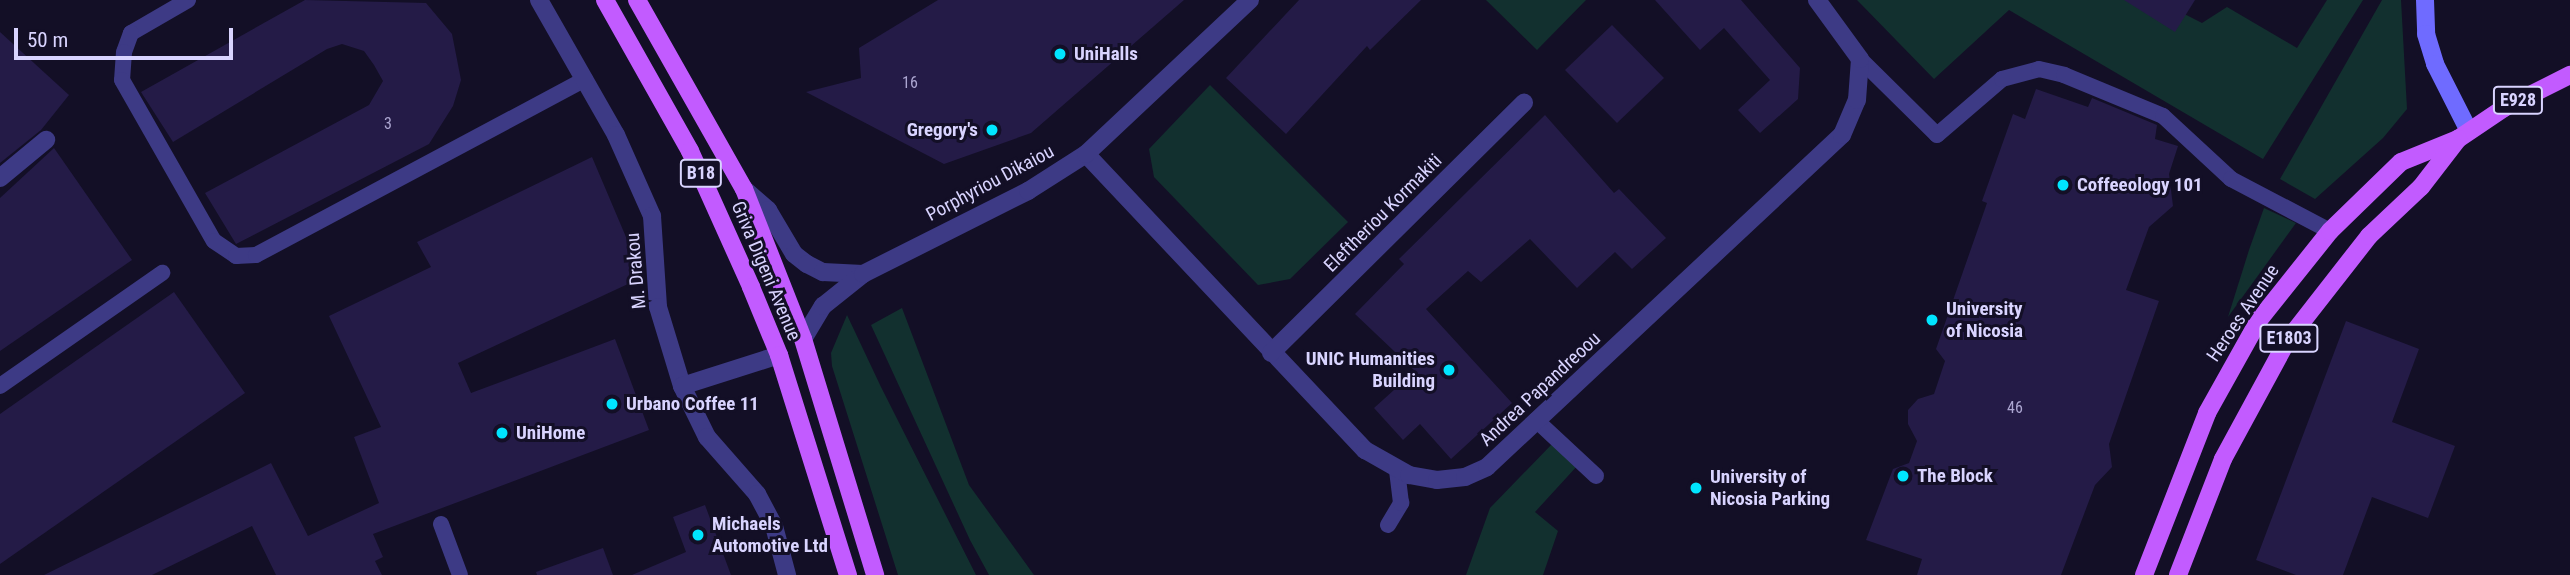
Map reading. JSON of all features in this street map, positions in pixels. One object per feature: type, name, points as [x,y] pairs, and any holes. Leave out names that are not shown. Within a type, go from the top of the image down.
[{"type":"main road","name":"Griva Digeni Avenue","points":[[605,0],[691,151],[779,355],[848,575]]},
{"type":"main road","name":"Griva Digeni Avenue","points":[[637,0],[744,189],[803,339],[875,575]]},
{"type":"main road","points":[[2425,0],[2426,34],[2435,64],[2464,135]]},
{"type":"main road","name":"Heroes Avenue","points":[[2144,575],[2190,451],[2219,390],[2259,320],[2330,230],[2401,162],[2464,135],[2570,75]]},
{"type":"main road","name":"Heroes Avenue","points":[[2178,575],[2223,459],[2287,341],[2369,236],[2421,187],[2464,135]]},
{"type":"street","name":"M. Drakou","points":[[539,0],[584,79],[652,216],[658,307],[682,386],[707,438],[757,494],[774,527],[787,575]]},
{"type":"street","name":"Porphyriou Dikaiou","points":[[803,339],[823,306],[863,274],[1028,191],[1086,154],[1250,0]]},
{"type":"street","points":[[1817,0],[1860,59]]},
{"type":"street","name":"Andrea Papandreoou","points":[[1086,154],[1364,450],[1397,470],[1437,480],[1465,477],[1487,467],[1842,135],[1857,100],[1860,59]]},
{"type":"street","name":"Eleftheriou Kormakiti","points":[[1271,353],[1524,103]]},
{"type":"street","points":[[0,178],[46,140]]},
{"type":"street","name":"Porphyriou Dikaiou","points":[[744,189],[768,210],[794,254],[807,264],[822,272],[863,274]]},
{"type":"street","points":[[682,386],[779,355]]},
{"type":"lane","points":[[188,0],[131,33],[124,52],[122,80],[214,242],[236,256],[256,255],[584,79]]},
{"type":"lane","points":[[1860,59],[1937,135],[2003,79],[2039,69],[2163,116],[2231,179],[2330,230]]},
{"type":"lane","points":[[0,386],[162,273]]},
{"type":"lane","points":[[1536,420],[1596,477]]},
{"type":"lane","points":[[1388,525],[1401,503],[1397,470]]},
{"type":"lane","points":[[441,524],[460,575]]},
{"type":"green space","points":[[1486,0],[1586,0],[1537,50]]},
{"type":"green space","points":[[1857,0],[2157,0],[2202,23],[2227,7],[2297,48],[2327,0],[2363,0],[2263,159],[2009,10],[1934,79]]},
{"type":"green space","points":[[2382,0],[2401,0],[2407,109],[2383,138],[2315,199],[2280,179]]},
{"type":"green space","points":[[1210,85],[1348,222],[1290,279],[1258,285],[1154,177],[1149,149]]},
{"type":"green space","points":[[2264,208],[2296,223],[2228,317],[2249,250]]},
{"type":"green space","points":[[902,308],[969,485],[1034,575],[989,575],[970,540],[871,325]]},
{"type":"green space","points":[[847,315],[976,575],[898,575],[832,366],[831,353]]},
{"type":"green space","points":[[1553,443],[1578,465],[1535,512],[1558,531],[1543,575],[1466,575],[1490,508]]},
{"type":"building","points":[[305,0],[426,3],[452,34],[461,80],[453,106],[429,144],[236,244],[205,193],[369,105],[383,81],[374,65],[364,51],[342,44],[327,49],[173,142],[141,92]]},
{"type":"building","points":[[938,0],[1184,0],[1031,133],[944,164],[806,92],[861,78],[859,48]]},
{"type":"building","points":[[1299,0],[1421,0],[1370,50],[1367,46],[1286,134],[1226,78]]},
{"type":"building","points":[[1655,0],[1741,0],[1800,68],[1798,99],[1760,133],[1738,110],[1770,80],[1724,28],[1700,50]]},
{"type":"building","points":[[2124,0],[2195,0],[2175,32]]},
{"type":"building","points":[[1612,25],[1664,78],[1617,123],[1565,70]]},
{"type":"building","points":[[0,32],[69,95],[41,130],[0,163]]},
{"type":"building","points":[[2036,89],[2088,107],[2092,98],[2157,125],[2155,139],[2178,146],[2169,174],[2173,206],[2149,227],[2126,290],[2159,301],[2109,444],[2112,467],[2095,485],[2061,575],[1917,575],[1922,559],[1866,540],[1893,469],[1909,463],[1917,441],[1908,424],[1908,410],[1918,399],[1934,394],[1945,361],[1936,349],[1987,203],[1982,201],[2013,114],[2025,119]]},
{"type":"building","points":[[1545,115],[1614,193],[1619,189],[1666,238],[1632,269],[1615,252],[1577,288],[1530,239],[1481,282],[1468,271],[1426,309],[1512,403],[1451,459],[1420,424],[1403,440],[1374,408],[1415,371],[1355,314],[1404,264],[1399,259]]},
{"type":"building","points":[[54,148],[132,260],[0,351],[0,198]]},
{"type":"building","points":[[592,157],[643,277],[458,363],[471,393],[615,339],[649,430],[373,534],[383,557],[375,561],[382,575],[276,575],[252,526],[152,575],[44,575],[271,463],[308,536],[379,503],[354,437],[381,427],[329,316],[431,267],[417,242]]},
{"type":"building","points":[[174,292],[245,393],[0,564],[0,414]]},
{"type":"building","points":[[2346,321],[2419,349],[2392,422],[2455,446],[2428,518],[2372,497],[2343,575],[2296,575],[2256,560]]},
{"type":"building","name":"Michaels Automotive Ltd","points":[[705,505],[731,575],[632,575],[686,552],[673,517]]},
{"type":"building","points":[[603,548],[613,575],[537,575],[536,572]]},
{"type":"place","name":"UniHalls","points":[[1060,54]]},
{"type":"place","name":"Gregory's","points":[[992,130]]},
{"type":"place","name":"Coffeeology 101","points":[[2063,185]]},
{"type":"place","name":"University of Nicosia","points":[[1932,320]]},
{"type":"place","name":"UNIC Humanities Building","points":[[1449,370]]},
{"type":"place","name":"Urbano Coffee 11","points":[[612,404]]},
{"type":"place","name":"UniHome","points":[[502,433]]},
{"type":"place","name":"The Block","points":[[1903,476]]},
{"type":"place","name":"University of Nicosia Parking","points":[[1696,488]]},
{"type":"place","name":"Michaels Automotive Ltd","points":[[698,535]]}]
